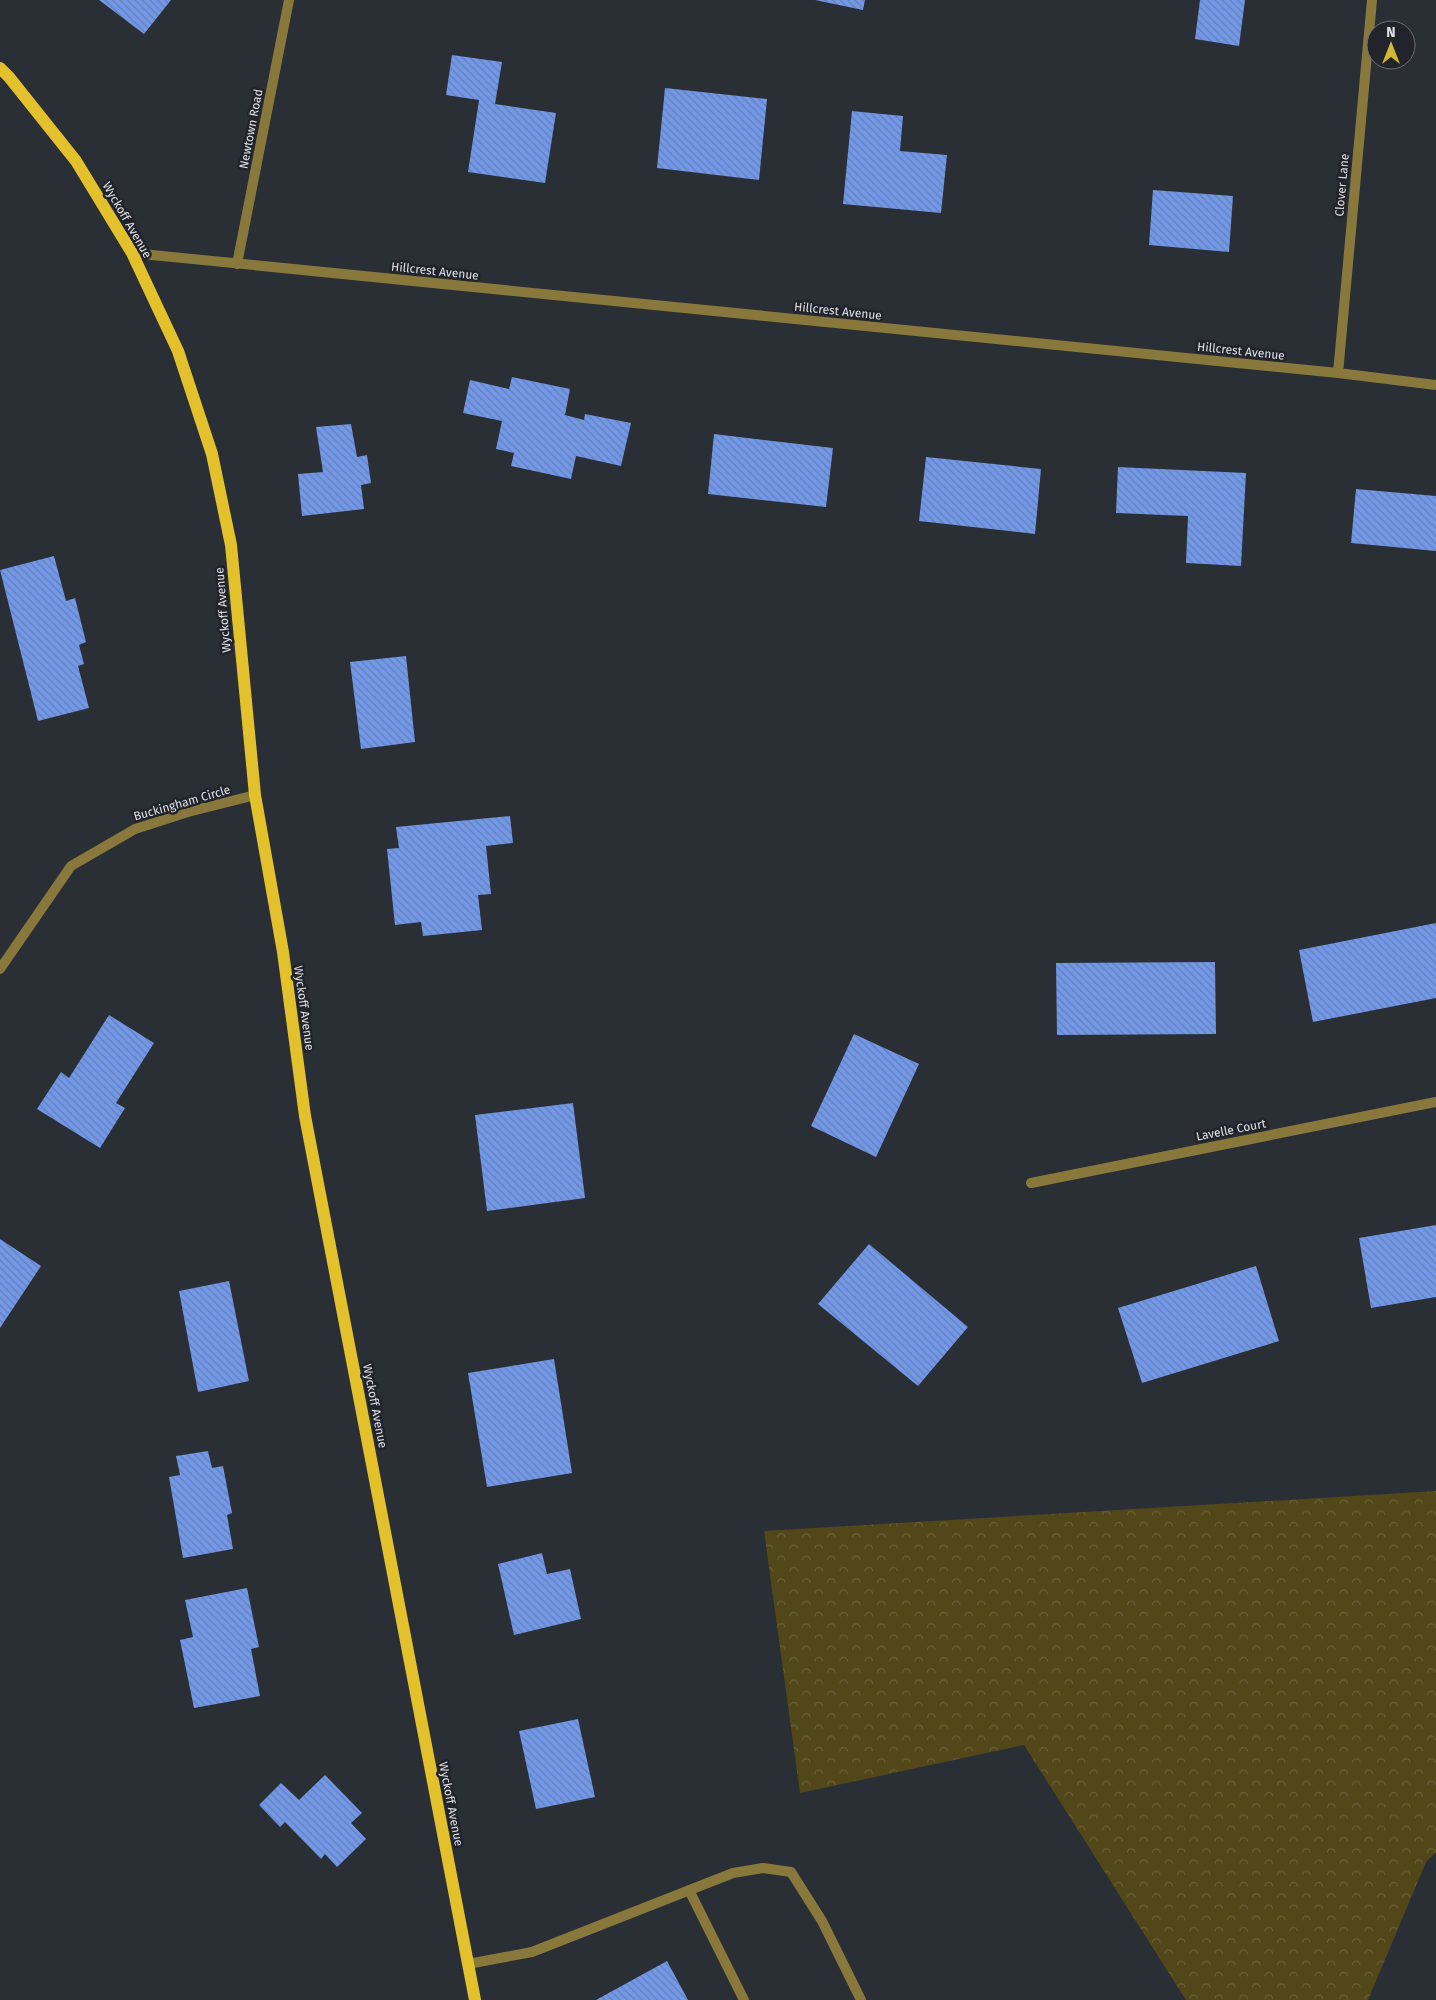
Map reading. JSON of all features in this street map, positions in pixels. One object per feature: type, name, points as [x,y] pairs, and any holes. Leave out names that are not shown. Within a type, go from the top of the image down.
[{"type":"main road","name":"Wyckoff Avenue","points":[[0,68],[76,161],[132,254],[178,351],[212,454],[231,545],[255,795],[283,952],[305,1116],[475,2000]]},
{"type":"street","name":"Newtown Road","points":[[237,264],[289,0]]},
{"type":"street","name":"Clover Lane","points":[[1338,373],[1372,0]]},
{"type":"street","name":"Hillcrest Avenue","points":[[132,254],[1338,373],[1436,385]]},
{"type":"street","name":"Buckingham Circle","points":[[0,969],[71,866],[135,829],[188,812],[255,795]]},
{"type":"street","name":"Lavelle Court","points":[[1031,1183],[1436,1102]]},
{"type":"street","points":[[468,1964],[532,1952],[733,1873],[763,1868],[791,1872],[822,1920],[861,2000]]},
{"type":"street","points":[[689,1890],[744,2000]]},
{"type":"green space","points":[[1436,1491],[1436,1852],[1426,1862],[1368,2000],[1186,2000],[1024,1745],[800,1793],[764,1531]]},
{"type":"building","points":[[99,0],[171,0],[144,34]]},
{"type":"building","points":[[815,0],[865,0],[863,10]]},
{"type":"building","points":[[1200,0],[1245,0],[1239,46],[1195,39]]},
{"type":"building","points":[[452,55],[502,62],[495,104],[556,113],[545,183],[468,172],[479,100],[446,95]]},
{"type":"building","points":[[665,88],[767,99],[759,180],[657,168]]},
{"type":"building","points":[[852,111],[903,116],[900,151],[947,155],[941,213],[843,204]]},
{"type":"building","points":[[1153,190],[1233,196],[1229,252],[1149,245]]},
{"type":"building","points":[[512,377],[570,389],[565,415],[584,420],[585,414],[631,423],[621,466],[576,456],[571,479],[511,466],[514,453],[496,449],[502,421],[463,413],[470,380],[509,389]]},
{"type":"building","points":[[351,424],[357,457],[367,455],[371,483],[361,485],[364,509],[302,516],[298,474],[323,472],[316,427]]},
{"type":"building","points":[[714,434],[833,448],[826,507],[708,494]]},
{"type":"building","points":[[926,457],[1041,469],[1035,534],[919,521]]},
{"type":"building","points":[[1118,467],[1246,473],[1241,566],[1186,563],[1188,516],[1116,513]]},
{"type":"building","points":[[1356,489],[1436,496],[1436,551],[1351,543]]},
{"type":"building","points":[[54,556],[66,601],[75,598],[86,642],[79,645],[84,664],[78,666],[89,708],[38,721],[0,570]]},
{"type":"building","points":[[406,656],[415,742],[361,749],[350,662]]},
{"type":"building","points":[[510,816],[513,843],[486,846],[491,894],[478,895],[482,930],[423,936],[421,922],[395,925],[387,849],[399,848],[396,827]]},
{"type":"building","points":[[1436,923],[1436,998],[1313,1022],[1299,950]]},
{"type":"building","points":[[1215,962],[1216,1034],[1057,1035],[1056,963]]},
{"type":"building","points":[[109,1015],[154,1043],[116,1103],[125,1108],[100,1148],[37,1109],[61,1072],[69,1078]]},
{"type":"building","points":[[854,1034],[919,1064],[876,1157],[811,1126]]},
{"type":"building","points":[[573,1103],[585,1198],[487,1211],[475,1115]]},
{"type":"building","points":[[1436,1225],[1436,1297],[1371,1308],[1359,1238]]},
{"type":"building","points":[[0,1239],[41,1266],[0,1328]]},
{"type":"building","points":[[869,1244],[968,1327],[918,1386],[818,1304]]},
{"type":"building","points":[[1256,1266],[1279,1341],[1142,1383],[1118,1308]]},
{"type":"building","points":[[229,1281],[249,1381],[198,1392],[179,1291]]},
{"type":"building","points":[[554,1359],[572,1473],[487,1487],[468,1373]]},
{"type":"building","points":[[208,1451],[212,1468],[223,1466],[232,1513],[227,1515],[233,1549],[183,1558],[169,1477],[180,1475],[176,1456]]},
{"type":"building","points":[[542,1553],[547,1574],[570,1569],[581,1619],[514,1635],[498,1564]]},
{"type":"building","points":[[247,1588],[259,1647],[251,1649],[260,1696],[194,1708],[180,1640],[193,1637],[185,1600]]},
{"type":"building","points":[[578,1719],[595,1797],[536,1809],[519,1731]]},
{"type":"building","points":[[325,1775],[362,1813],[351,1823],[366,1839],[337,1867],[325,1854],[321,1859],[285,1822],[280,1827],[259,1805],[281,1783],[299,1800]]},
{"type":"building","points":[[667,1961],[688,2000],[596,2000]]}]
